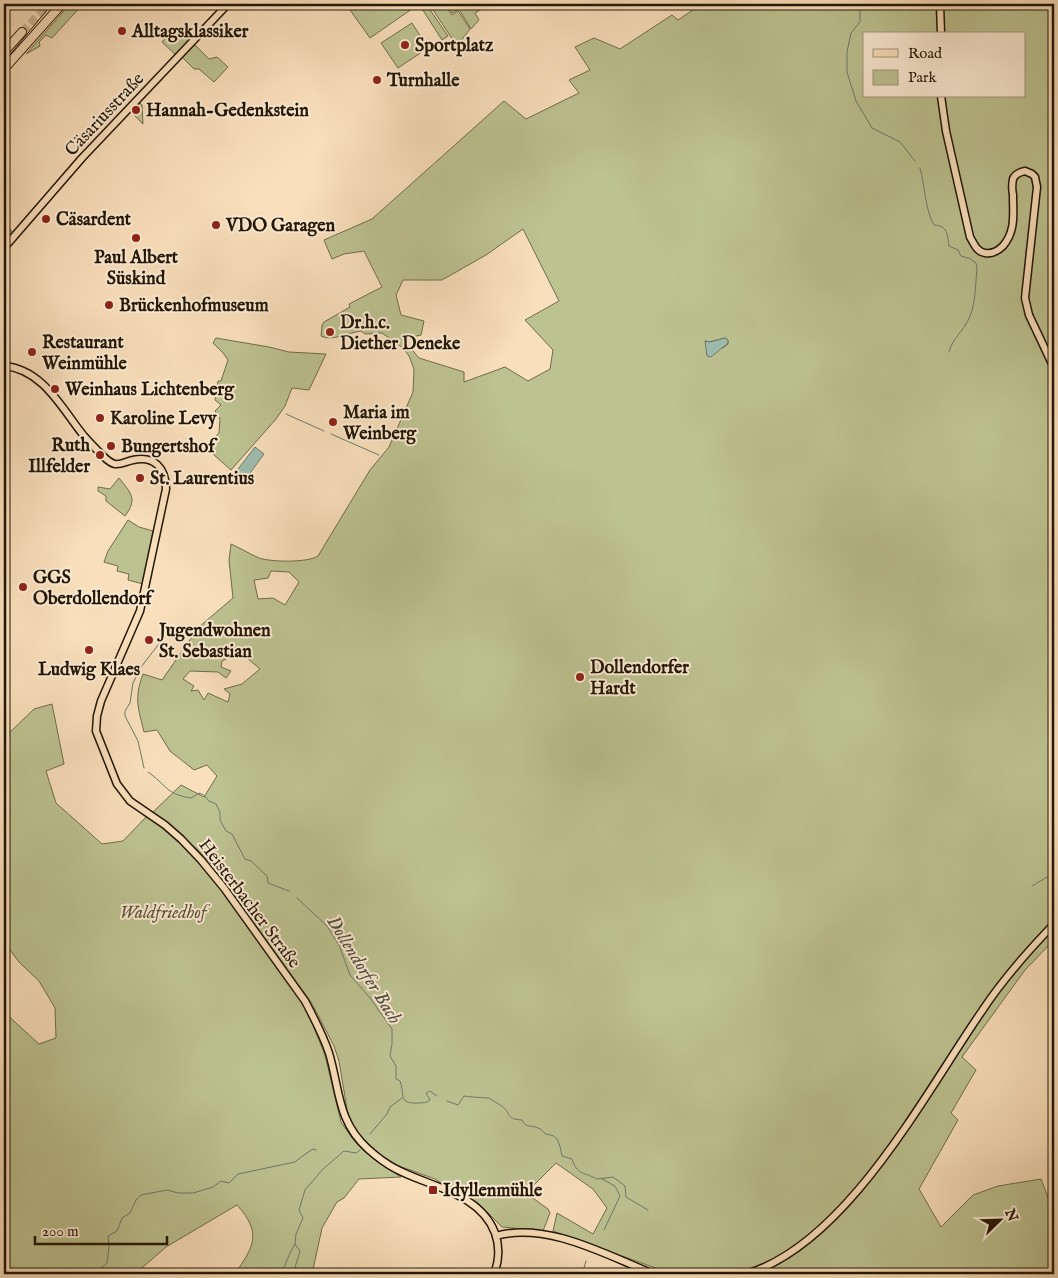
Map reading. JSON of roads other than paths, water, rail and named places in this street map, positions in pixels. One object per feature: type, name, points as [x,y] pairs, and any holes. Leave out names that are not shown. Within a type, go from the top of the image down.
[{"type":"highway","points":[[4,69],[62,4]]},
{"type":"highway","points":[[4,52],[22,32]]},
{"type":"main road","name":"Cäsariusstraße","points":[[4,248],[82,158],[228,4]]},
{"type":"main road","points":[[940,4],[941,32]]},
{"type":"main road","points":[[942,98],[946,131],[969,230],[975,246],[980,252],[988,254],[1000,250],[1010,238],[1014,219],[1012,186],[1016,174],[1025,170],[1035,177],[1036,195],[1025,298],[1026,306],[1045,352],[1054,368]]},
{"type":"main road","name":"Heisterbacher Straße","points":[[4,366],[22,370],[37,379],[54,396],[85,437],[111,463],[116,464],[135,459],[150,459],[158,464],[165,476],[166,489],[140,611],[101,701],[97,716],[98,737],[117,784],[130,801],[165,825],[204,864],[228,894],[305,1001],[315,1019],[329,1053],[341,1108],[354,1135],[368,1149],[397,1170],[476,1206],[488,1218],[496,1236],[498,1257],[494,1274]]},
{"type":"main road","points":[[746,1274],[758,1270],[790,1253],[813,1236],[838,1212],[896,1141],[982,1010],[1006,977],[1054,924]]},
{"type":"main road","points":[[496,1236],[505,1233],[545,1234],[576,1242],[654,1274]]},
{"type":"waterway","points":[[860,4],[860,22],[851,33],[847,52],[847,72],[856,101],[872,128],[900,142],[915,161]]},
{"type":"waterway","points":[[920,168],[929,212],[934,225],[944,229],[949,246],[958,250],[961,256],[968,258]]},
{"type":"waterway","points":[[949,352],[972,312],[977,269],[976,263],[969,258]]},
{"type":"waterway","points":[[286,414],[324,431]]},
{"type":"waterway","points":[[331,434],[379,455]]},
{"type":"waterway","name":"Dollendorfer Bach","points":[[144,768],[138,741],[125,716],[125,711],[130,703],[133,683],[141,667],[169,631]]},
{"type":"waterway","name":"Dollendorfer Bach","points":[[148,772],[176,794],[191,798],[199,793],[216,804],[220,812],[220,820],[226,831],[232,834],[245,859],[251,861],[267,876],[268,883],[289,891]]},
{"type":"waterway","points":[[1032,886],[1054,873]]},
{"type":"waterway","name":"Dollendorfer Bach","points":[[297,898],[327,926],[339,945],[350,975],[370,998],[392,1029],[390,1056],[396,1066],[396,1079],[400,1081],[403,1098],[407,1102],[421,1103],[430,1100],[426,1093],[430,1091],[437,1096]]},
{"type":"waterway","name":"Dollendorfer Bach","points":[[447,1101],[458,1105],[464,1096],[489,1098],[503,1107],[511,1117],[522,1120],[525,1124],[556,1138],[562,1156],[572,1159],[579,1171],[597,1179],[613,1177],[625,1186],[626,1197],[648,1210]]},
{"type":"waterway","points":[[370,1134],[387,1114],[390,1107],[402,1098]]},
{"type":"waterway","points":[[94,1274],[107,1263],[108,1236],[117,1231],[122,1218],[130,1213],[136,1200],[141,1195],[167,1190],[178,1193],[193,1193],[213,1187],[221,1181],[229,1183],[238,1174],[295,1162],[313,1149],[316,1150]]},
{"type":"waterway","points":[[293,1274],[300,1251],[295,1244],[296,1234],[303,1218],[299,1210],[305,1190],[323,1169],[344,1151],[356,1153],[360,1150]]},
{"type":"waterway","points":[[602,1179],[615,1186],[620,1196],[604,1230]]},
{"type":"waterway","points":[[281,1274],[295,1244]]},
{"type":"waterway","points":[[579,1274],[583,1271],[586,1261]]},
{"type":"tunnel","points":[[22,32],[49,4]]},
{"type":"tram line","points":[[4,62],[52,4]]},
{"type":"place","name":"Alltagsklassiker","points":[[122,31]]},
{"type":"place","name":"Sportplatz","points":[[405,45]]},
{"type":"place","name":"Turnhalle","points":[[377,80]]},
{"type":"place","name":"Hannah-Gedenkstein","points":[[136,110]]},
{"type":"place","name":"Cäsardent","points":[[46,219]]},
{"type":"place","name":"VDO Garagen","points":[[216,225]]},
{"type":"place","name":"Paul Albert Süskind","points":[[136,238]]},
{"type":"place","name":"Brückenhofmuseum","points":[[109,305]]},
{"type":"place","name":"Dr.h.c. Diether Deneke","points":[[330,332]]},
{"type":"place","name":"Restaurant Weinmühle","points":[[32,352]]},
{"type":"place","name":"Weinhaus Lichtenberg","points":[[55,389]]},
{"type":"place","name":"Karoline Levy","points":[[100,418]]},
{"type":"place","name":"Maria im Weinberg","points":[[333,422]]},
{"type":"place","name":"Bungertshof","points":[[111,446]]},
{"type":"place","name":"Ruth Illfelder","points":[[100,455]]},
{"type":"place","name":"St. Laurentius","points":[[140,478]]},
{"type":"place","name":"GGS Oberdollendorf","points":[[23,587]]},
{"type":"place","name":"Jugendwohnen St. Sebastian","points":[[149,640]]},
{"type":"place","name":"Ludwig Klaes","points":[[89,650]]},
{"type":"place","name":"Dollendorfer Hardt","points":[[580,677]]},
{"type":"place","name":"Idyllenmühle","points":[[433,1190]]},
{"type":"park label","name":"Waldfriedhof","points":[[163,912]]}]
